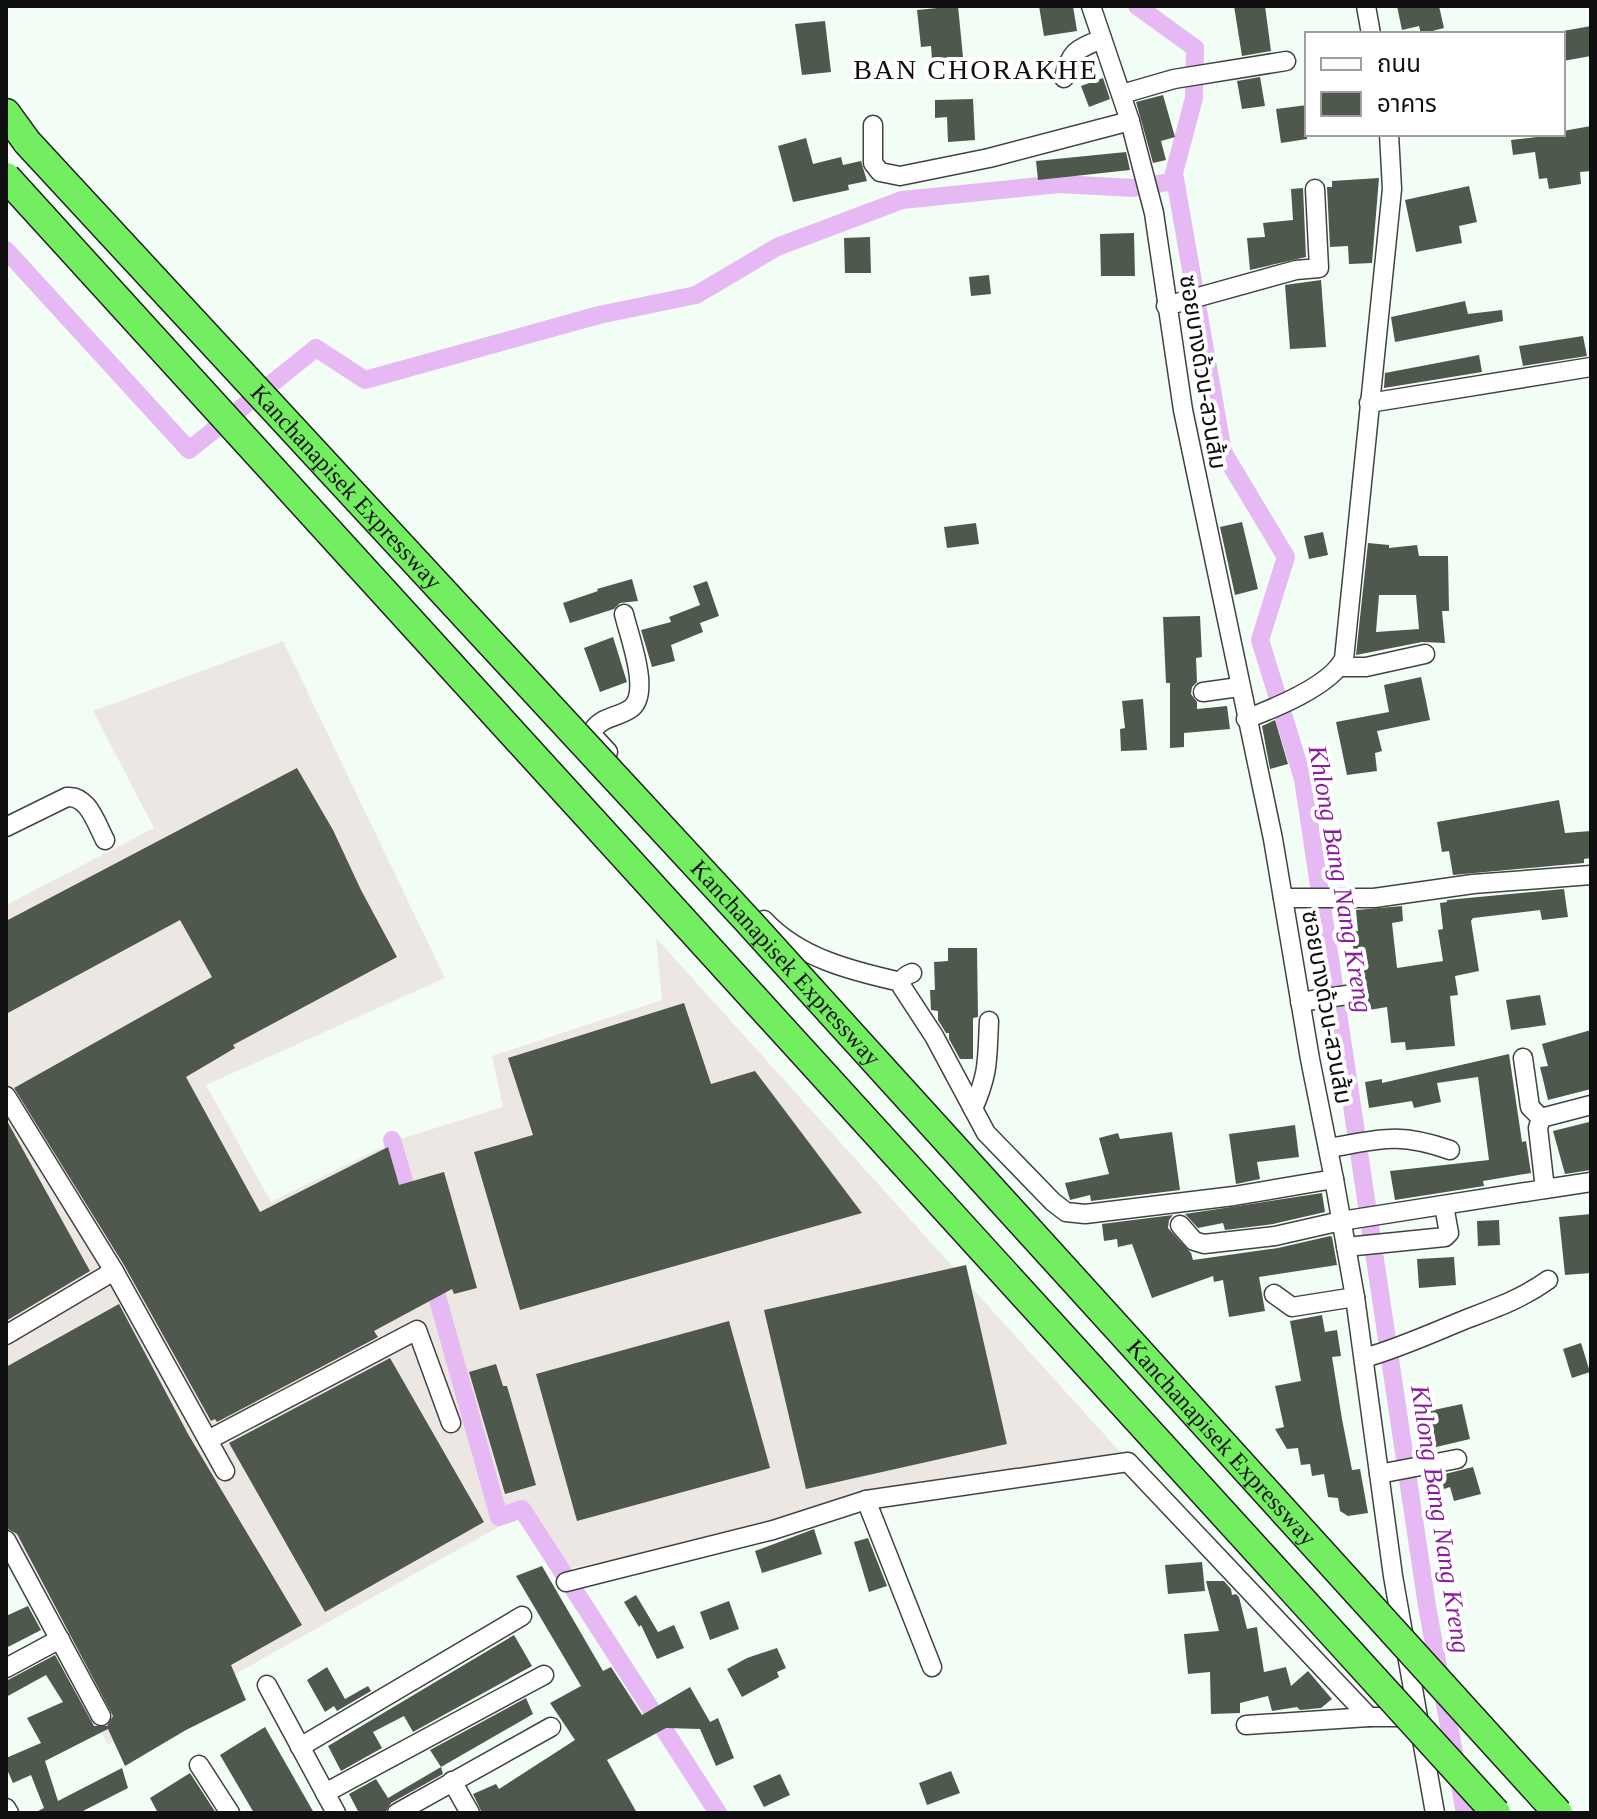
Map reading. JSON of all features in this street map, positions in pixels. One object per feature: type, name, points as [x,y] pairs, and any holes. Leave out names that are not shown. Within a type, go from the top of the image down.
[{"type":"highway","name":"Kanchanapisek Expressway","points":[[6,116],[748,921],[1558,1813]]},
{"type":"highway","name":"Kanchanapisek Expressway","points":[[6,177],[1496,1813]]},
{"type":"street","name":"ซอยบางด้วน-สวนส้ม","points":[[1091,6],[1145,172],[1174,304],[1183,410],[1239,687],[1250,718],[1283,898],[1344,1145],[1334,1179],[1341,1221],[1353,1247],[1355,1297],[1369,1357],[1385,1474],[1393,1576],[1435,1813]]},
{"type":"street","points":[[1366,6],[1371,32]]},
{"type":"street","points":[[1064,78],[1069,58],[1078,49],[1102,39]]},
{"type":"street","points":[[1122,94],[1174,79],[1286,61]]},
{"type":"street","points":[[873,125],[873,163],[880,172],[900,176],[989,158],[1130,121]]},
{"type":"street","points":[[1250,718],[1311,689],[1340,667],[1344,659],[1392,189],[1389,137]]},
{"type":"street","points":[[1174,304],[1296,270],[1319,268],[1315,189]]},
{"type":"street","points":[[1369,403],[1591,367]]},
{"type":"street","points":[[624,614],[641,685],[639,699],[631,709],[599,721],[593,730],[595,738],[772,930],[809,954],[906,977],[905,994],[934,1036],[986,1133],[1066,1212],[1085,1214],[1234,1196],[1334,1179]]},
{"type":"street","points":[[1340,667],[1366,667],[1425,654]]},
{"type":"street","points":[[1203,692],[1239,687]]},
{"type":"street","points":[[6,827],[67,797],[76,796],[84,801],[105,840]]},
{"type":"street","points":[[1283,898],[1374,898],[1473,884],[1591,875]]},
{"type":"street","points":[[1308,1002],[1344,996]]},
{"type":"street","points":[[973,1109],[985,1082],[989,1021]]},
{"type":"street","points":[[1523,1058],[1530,1107],[1541,1118]]},
{"type":"street","points":[[6,1096],[114,1271],[225,1471]]},
{"type":"street","points":[[1541,1118],[1591,1105]]},
{"type":"street","points":[[1541,1118],[1538,1128],[1545,1189]]},
{"type":"street","points":[[1344,1145],[1396,1136],[1422,1140],[1450,1150]]},
{"type":"street","points":[[1180,1225],[1194,1241],[1204,1244],[1275,1236],[1341,1221],[1591,1182]]},
{"type":"street","points":[[1353,1247],[1448,1236],[1444,1206]]},
{"type":"street","points":[[6,1335],[114,1271]]},
{"type":"street","points":[[1369,1357],[1526,1296],[1548,1280]]},
{"type":"street","points":[[1274,1294],[1292,1307],[1355,1297]]},
{"type":"street","points":[[208,1440],[417,1330],[451,1423]]},
{"type":"street","points":[[1385,1474],[1457,1459]]},
{"type":"street","points":[[566,1582],[773,1530],[866,1500],[1128,1462],[1369,1717]]},
{"type":"street","points":[[866,1500],[932,1667]]},
{"type":"street","points":[[6,1540],[101,1716]]},
{"type":"street","points":[[300,1747],[522,1616]]},
{"type":"street","points":[[6,1668],[60,1639]]},
{"type":"street","points":[[325,1793],[544,1675]]},
{"type":"street","points":[[267,1685],[336,1813]]},
{"type":"street","points":[[1246,1725],[1417,1717]]},
{"type":"street","points":[[397,1813],[551,1727]]},
{"type":"street","points":[[199,1765],[230,1813]]},
{"type":"street","points":[[452,1781],[470,1813]]},
{"type":"shaded area","points":[[283,641],[445,978],[206,1085],[271,1202],[397,1140],[503,1107],[492,1056],[662,1000],[656,938],[1121,1453],[562,1570],[520,1515],[108,1745],[6,1556],[6,905],[154,828],[93,711]]},
{"type":"building","points":[[958,6],[963,57],[932,60],[931,46],[921,47],[917,10]]},
{"type":"building","points":[[1039,6],[1073,6],[1077,31],[1044,36]]},
{"type":"building","points":[[1234,6],[1265,6],[1271,51],[1242,56]]},
{"type":"building","points":[[1397,6],[1439,6],[1444,28],[1429,32],[1420,32],[1419,26],[1402,30]]},
{"type":"building","points":[[825,21],[831,72],[802,75],[795,24]]},
{"type":"building","points":[[1591,26],[1591,56],[1565,61],[1563,31]]},
{"type":"building","points":[[1260,77],[1265,106],[1242,109],[1237,81]]},
{"type":"building","points":[[1103,78],[1110,99],[1089,107],[1081,86]]},
{"type":"building","points":[[1163,95],[1175,137],[1161,141],[1166,160],[1153,163],[1136,102]]},
{"type":"building","points":[[973,99],[975,140],[948,142],[947,117],[935,118],[935,100]]},
{"type":"building","points":[[1305,105],[1307,139],[1281,143],[1276,109]]},
{"type":"building","points":[[1591,126],[1591,171],[1580,172],[1581,184],[1549,189],[1547,178],[1539,179],[1535,152],[1513,155],[1511,140],[1565,136],[1565,131]]},
{"type":"building","points":[[806,138],[813,164],[841,157],[843,165],[861,161],[867,181],[848,185],[849,190],[793,202],[778,146]]},
{"type":"building","points":[[1126,152],[1130,170],[1038,180],[1036,161]]},
{"type":"building","points":[[1379,178],[1372,263],[1349,264],[1348,246],[1330,247],[1327,187],[1332,187],[1332,181]]},
{"type":"building","points":[[1469,186],[1477,222],[1459,226],[1462,243],[1416,252],[1405,200]]},
{"type":"building","points":[[1303,188],[1306,257],[1250,270],[1247,238],[1265,237],[1263,223],[1293,220],[1291,189]]},
{"type":"building","points":[[1134,233],[1135,276],[1101,276],[1100,234]]},
{"type":"building","points":[[870,237],[871,273],[845,273],[844,238]]},
{"type":"building","points":[[989,275],[991,294],[971,296],[969,277]]},
{"type":"building","points":[[1321,280],[1326,347],[1290,349],[1285,285]]},
{"type":"building","points":[[1465,301],[1468,314],[1502,310],[1503,321],[1395,342],[1391,317]]},
{"type":"building","points":[[1583,336],[1587,356],[1523,366],[1519,346]]},
{"type":"building","points":[[1479,355],[1482,372],[1384,388],[1385,373]]},
{"type":"building","points":[[1242,522],[1258,589],[1235,595],[1220,527]]},
{"type":"building","points":[[976,523],[979,544],[947,548],[944,527]]},
{"type":"building","points":[[1323,532],[1328,555],[1309,559],[1304,536]]},
{"type":"building","points":[[1368,543],[1389,545],[1389,548],[1417,545],[1419,556],[1448,556],[1449,611],[1442,611],[1445,643],[1422,642],[1356,655]],"holes":[[[1379,595],[1416,595],[1419,629],[1376,632]]]},
{"type":"building","points":[[632,579],[638,601],[620,603],[614,609],[570,623],[563,603]]},
{"type":"building","points":[[707,581],[719,616],[700,623],[703,632],[671,645],[675,661],[652,667],[641,630],[671,622],[669,617],[700,605],[693,586]]},
{"type":"building","points":[[1200,616],[1202,657],[1196,658],[1197,682],[1191,694],[1197,702],[1197,709],[1227,706],[1230,729],[1184,733],[1184,747],[1170,748],[1170,683],[1166,683],[1163,617]]},
{"type":"building","points":[[613,637],[627,682],[600,692],[584,648]]},
{"type":"building","points":[[1421,677],[1430,720],[1377,731],[1382,751],[1375,753],[1377,771],[1347,775],[1336,722],[1389,712],[1384,685]]},
{"type":"building","points":[[1143,699],[1147,750],[1121,751],[1120,729],[1125,728],[1122,701]]},
{"type":"building","points":[[1275,720],[1288,764],[1270,769],[1262,726]]},
{"type":"building","points":[[297,768],[333,830],[397,957],[233,1045],[235,1048],[186,1077],[260,1212],[388,1147],[399,1185],[444,1172],[477,1288],[454,1294],[452,1289],[374,1331],[378,1337],[217,1422],[215,1419],[211,1421],[124,1265],[14,1088],[212,977],[180,920],[6,1014],[6,921]]},
{"type":"building","points":[[1559,800],[1565,833],[1591,831],[1591,858],[1584,859],[1584,863],[1453,875],[1449,851],[1442,852],[1437,822]]},
{"type":"building","points":[[1564,889],[1568,917],[1542,920],[1540,910],[1473,918],[1479,971],[1455,976],[1458,995],[1450,996],[1455,1046],[1406,1050],[1405,1042],[1391,1043],[1387,1007],[1369,1010],[1362,960],[1355,961],[1351,932],[1358,931],[1356,910],[1402,906],[1403,921],[1392,923],[1397,968],[1443,961],[1438,930],[1443,929],[1440,903]]},
{"type":"building","points":[[948,948],[977,948],[978,1017],[973,1018],[973,1059],[960,1059],[949,1033],[938,1020],[938,1011],[931,1010],[930,990],[935,990],[934,962],[948,961]]},
{"type":"building","points":[[1540,995],[1546,1025],[1511,1030],[1506,1000]]},
{"type":"building","points":[[684,1003],[711,1084],[755,1071],[862,1213],[520,1310],[474,1152],[533,1135],[508,1058]]},
{"type":"building","points":[[1591,1030],[1591,1089],[1548,1100],[1540,1067],[1548,1066],[1542,1044]]},
{"type":"building","points":[[1509,1054],[1522,1142],[1526,1141],[1531,1173],[1483,1181],[1484,1186],[1395,1200],[1390,1171],[1489,1160],[1478,1077],[1437,1083],[1441,1102],[1414,1108],[1412,1101],[1369,1108],[1365,1082],[1382,1079],[1382,1083]]},
{"type":"building","points":[[6,1119],[90,1271],[6,1321]]},
{"type":"building","points":[[1589,1122],[1591,1170],[1565,1174],[1553,1131]]},
{"type":"building","points":[[1295,1125],[1299,1157],[1257,1162],[1260,1179],[1236,1184],[1229,1134]]},
{"type":"building","points":[[1172,1132],[1180,1190],[1091,1201],[1090,1195],[1070,1200],[1065,1183],[1109,1174],[1099,1138],[1118,1133],[1120,1139]]},
{"type":"building","points":[[1322,1193],[1325,1212],[1273,1224],[1225,1230],[1223,1223],[1198,1228],[1185,1214]]},
{"type":"building","points":[[1591,1214],[1591,1273],[1565,1275],[1559,1217]]},
{"type":"building","points":[[1173,1215],[1168,1228],[1191,1253],[1193,1260],[1278,1248],[1330,1236],[1337,1265],[1259,1277],[1265,1311],[1229,1317],[1223,1280],[1214,1282],[1213,1276],[1152,1298],[1132,1244],[1118,1247],[1117,1239],[1104,1241],[1102,1224]]},
{"type":"building","points":[[1499,1220],[1500,1245],[1478,1246],[1477,1221]]},
{"type":"building","points":[[1454,1257],[1456,1285],[1419,1288],[1417,1259]]},
{"type":"building","points":[[966,1265],[1007,1444],[806,1489],[764,1310]]},
{"type":"building","points":[[119,1304],[188,1434],[302,1625],[231,1665],[246,1700],[125,1766],[108,1729],[45,1761],[58,1801],[122,1768],[128,1788],[79,1813],[34,1813],[44,1808],[31,1775],[13,1783],[6,1767],[6,1758],[41,1743],[27,1718],[63,1702],[46,1675],[6,1697],[6,1681],[55,1655],[94,1726],[107,1726],[113,1716],[17,1534],[6,1528],[6,1367]]},
{"type":"building","points":[[1322,1315],[1325,1332],[1337,1330],[1341,1356],[1332,1357],[1342,1419],[1352,1470],[1360,1469],[1368,1513],[1348,1516],[1340,1511],[1338,1498],[1328,1497],[1324,1474],[1312,1476],[1310,1464],[1301,1465],[1298,1448],[1287,1449],[1275,1429],[1284,1427],[1275,1386],[1301,1381],[1290,1321]]},
{"type":"building","points":[[729,1321],[770,1468],[577,1521],[536,1374]]},
{"type":"building","points":[[1581,1343],[1590,1372],[1572,1378],[1563,1349]]},
{"type":"building","points":[[390,1358],[484,1522],[325,1612],[229,1443]]},
{"type":"building","points":[[496,1364],[503,1386],[507,1386],[536,1485],[505,1494],[469,1372]]},
{"type":"building","points":[[1462,1404],[1470,1439],[1432,1448],[1424,1412]]},
{"type":"building","points":[[1473,1467],[1481,1494],[1454,1501],[1450,1487],[1444,1489],[1441,1475]]},
{"type":"building","points":[[814,1529],[822,1554],[762,1573],[755,1551]]},
{"type":"building","points":[[868,1538],[887,1586],[869,1592],[854,1542]]},
{"type":"building","points":[[1202,1562],[1205,1591],[1168,1594],[1165,1565]]},
{"type":"building","points":[[542,1566],[603,1671],[611,1667],[642,1715],[690,1687],[710,1722],[718,1718],[734,1758],[716,1766],[700,1729],[666,1728],[607,1760],[637,1813],[482,1813],[473,1794],[496,1784],[499,1789],[575,1740],[550,1703],[581,1686],[516,1576]]},
{"type":"building","points":[[1206,1581],[1224,1581],[1232,1595],[1239,1597],[1247,1629],[1257,1627],[1264,1672],[1286,1667],[1291,1686],[1308,1671],[1332,1699],[1321,1708],[1300,1710],[1297,1707],[1272,1711],[1268,1696],[1240,1703],[1240,1713],[1211,1714],[1210,1672],[1188,1674],[1184,1634],[1219,1631]]},
{"type":"building","points":[[636,1595],[658,1632],[674,1625],[684,1648],[657,1659],[641,1625],[639,1627],[624,1602]]},
{"type":"building","points":[[729,1601],[739,1629],[710,1640],[700,1612]]},
{"type":"building","points":[[28,1606],[41,1630],[6,1648],[6,1616]]},
{"type":"building","points":[[514,1635],[532,1666],[413,1732],[404,1716],[373,1732],[382,1748],[341,1771],[328,1746]]},
{"type":"building","points":[[777,1648],[786,1668],[777,1672],[779,1677],[742,1697],[727,1669]]},
{"type":"building","points":[[327,1667],[345,1699],[368,1686],[371,1691],[337,1711],[334,1706],[325,1712],[307,1680]]},
{"type":"building","points":[[526,1698],[533,1714],[441,1767],[430,1750]]},
{"type":"building","points":[[265,1727],[314,1813],[254,1813],[220,1755]]},
{"type":"building","points":[[441,1767],[443,1774],[391,1803],[385,1813],[359,1813],[349,1794],[376,1779],[388,1798]]},
{"type":"building","points":[[951,1771],[960,1793],[927,1805],[919,1783]]},
{"type":"building","points":[[190,1773],[216,1813],[158,1813],[150,1798]]},
{"type":"building","points":[[780,1774],[790,1795],[764,1807],[753,1786]]},
{"type":"waterway","name":"Khlong Bang Nang Kreng","points":[[1137,6],[1195,48],[1194,98],[1174,173],[1223,452],[1286,557],[1260,640],[1303,779],[1427,1606],[1465,1813]]},
{"type":"waterway","points":[[6,250],[189,450],[316,348],[365,380],[599,315],[696,295],[777,247],[902,200],[1059,184],[1134,188],[1175,181]]},
{"type":"waterway","points":[[392,1140],[411,1204]]},
{"type":"waterway","points":[[431,1275],[499,1517],[522,1509],[718,1813]]},
{"type":"district","name":"BAN CHORAKHE","points":[[976,69]]}]
